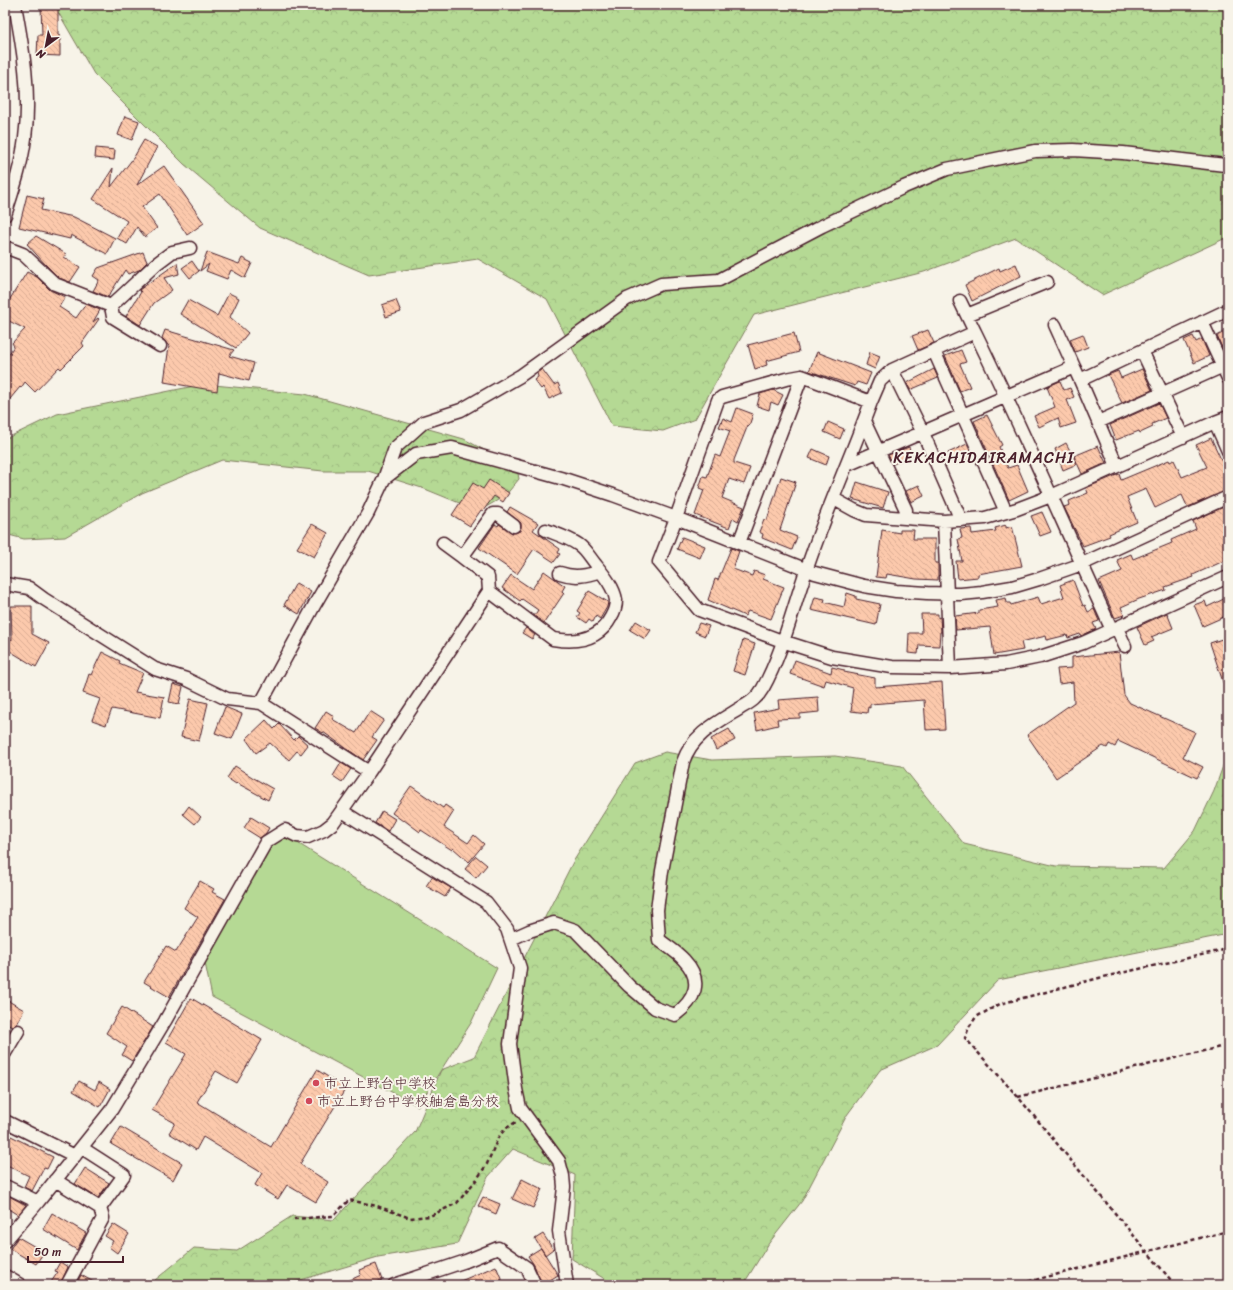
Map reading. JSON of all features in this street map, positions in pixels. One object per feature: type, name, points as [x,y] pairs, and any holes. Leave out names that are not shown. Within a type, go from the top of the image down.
[{"type":"street","points":[[5,215],[16,179],[25,138],[27,98],[24,55],[15,5]]},
{"type":"street","points":[[261,702],[315,604],[368,513],[384,479],[396,448],[424,422],[461,410],[520,376],[627,299],[661,284],[719,280],[822,226],[904,187],[947,169],[1035,151],[1073,150],[1123,153],[1225,165],[1228,164]]},
{"type":"street","points":[[5,247],[22,254],[55,284],[111,306]]},
{"type":"street","points":[[111,306],[156,264],[172,252],[190,248]]},
{"type":"street","points":[[967,315],[1047,282]]},
{"type":"street","points":[[960,301],[1007,397],[1082,564],[1125,646]]},
{"type":"street","points":[[111,306],[113,317],[160,346]]},
{"type":"street","points":[[1080,380],[1228,310]]},
{"type":"street","points":[[1202,322],[1225,365],[1228,378]]},
{"type":"street","points":[[1055,325],[1117,466]]},
{"type":"street","points":[[511,939],[529,931],[554,923],[575,930],[629,986],[655,1008],[675,1015],[686,1007],[694,992],[695,974],[684,960],[659,940],[657,910],[662,871],[686,753],[696,739],[709,726],[753,701],[758,695],[773,667],[806,570],[880,381],[892,370],[975,332]]},
{"type":"street","points":[[934,351],[1006,512]]},
{"type":"street","points":[[1142,351],[1183,437]]},
{"type":"street","points":[[1098,422],[1225,365]]},
{"type":"street","points":[[847,465],[1074,367]]},
{"type":"street","points":[[892,370],[923,433],[961,520]]},
{"type":"street","points":[[871,402],[802,376],[722,397],[718,400],[659,562],[699,610],[832,658],[892,667],[950,668],[1006,664],[1040,657],[1083,643],[1228,578]]},
{"type":"street","points":[[739,543],[802,376]]},
{"type":"street","points":[[834,499],[866,515],[944,521],[985,518],[1017,510],[1051,496],[1228,417]]},
{"type":"street","points":[[864,421],[906,510],[905,518]]},
{"type":"street","points":[[1215,422],[1228,451]]},
{"type":"street","points":[[384,479],[416,454],[452,448],[564,478],[676,518],[806,570],[838,580],[896,591],[947,594],[968,593],[1012,587],[1039,579],[1082,564],[1228,497]]},
{"type":"street","points":[[462,557],[493,514],[498,514],[514,526]]},
{"type":"street","points":[[944,521],[950,668]]},
{"type":"street","points":[[489,591],[553,638],[565,641],[577,640],[596,634],[605,626],[616,605],[613,590],[580,546],[546,530]]},
{"type":"street","points":[[5,1241],[112,1109],[266,842],[285,830],[302,838],[313,836],[333,823],[369,772],[489,591],[488,577],[443,543]]},
{"type":"street","points":[[560,572],[568,576],[582,576],[600,571]]},
{"type":"street","points":[[5,584],[29,588],[155,670],[186,679],[227,699],[261,702],[369,772]]},
{"type":"street","points":[[342,811],[486,902],[507,929],[520,968],[510,1044],[516,1089],[520,1108],[558,1161],[563,1176],[564,1187],[559,1231],[566,1285]]},
{"type":"street","points":[[5,1053],[18,1031]]},
{"type":"street","points":[[5,1121],[78,1152],[124,1175],[100,1208]]},
{"type":"street","points":[[55,1180],[100,1208],[103,1218],[68,1285]]},
{"type":"street","points":[[5,1186],[38,1202]]},
{"type":"street","points":[[394,1285],[466,1261],[498,1248],[527,1268],[535,1285]]},
{"type":"street","points":[[5,1276],[20,1285]]},
{"type":"path","points":[[1175,1285],[1018,1097],[965,1038],[969,1027],[976,1017],[1000,1004],[1228,949]]},
{"type":"path","points":[[1018,1097],[1228,1045]]},
{"type":"path","points":[[294,1219],[333,1216],[349,1200],[377,1206],[410,1218],[430,1216],[457,1203],[477,1179],[487,1164],[498,1138],[505,1129],[526,1116]]},
{"type":"path","points":[[1015,1285],[1228,1231]]},
{"type":"green space","points":[[54,5],[1228,5],[1228,237],[1102,295],[1016,238],[924,272],[754,315],[695,419],[663,431],[612,426],[547,299],[478,259],[369,275],[260,228],[184,164],[94,74]]},
{"type":"green space","points":[[204,384],[305,394],[464,439],[517,468],[519,479],[505,496],[479,511],[425,489],[368,471],[323,471],[222,460],[142,493],[65,537],[24,539],[5,534],[5,439],[57,414]]},
{"type":"green space","points":[[665,752],[712,760],[835,756],[902,766],[964,844],[1056,866],[1164,868],[1195,831],[1214,791],[1228,752],[1228,934],[998,980],[937,1045],[880,1070],[847,1115],[802,1201],[769,1243],[743,1285],[623,1285],[608,1281],[572,1259],[575,1175],[513,1149],[488,1177],[457,1244],[378,1257],[284,1285],[149,1285],[194,1248],[237,1251],[292,1216],[334,1220],[415,1132],[441,1070],[474,1057],[573,862],[635,763]]},
{"type":"green space","points":[[288,837],[497,968],[471,1023],[418,1106],[212,997],[205,963],[212,943],[272,843]]},
{"type":"building","points":[[41,5],[58,5],[60,56],[37,55],[38,35],[42,35]]},
{"type":"building","points":[[125,116],[139,121],[132,140],[118,135]]},
{"type":"building","points":[[144,140],[157,147],[137,185],[164,166],[204,223],[187,235],[160,194],[142,207],[157,228],[145,237],[137,227],[127,244],[117,238],[127,221],[93,199],[113,168],[111,187],[134,157]]},
{"type":"building","points":[[96,148],[115,150],[114,160],[95,158]]},
{"type":"building","points":[[27,195],[44,199],[41,210],[74,217],[115,238],[107,254],[71,235],[70,239],[19,227]]},
{"type":"building","points":[[36,236],[66,254],[64,257],[80,267],[70,282],[59,278],[27,244]]},
{"type":"building","points":[[143,252],[147,262],[139,270],[128,274],[125,270],[108,297],[93,291],[99,280],[93,276],[98,268]]},
{"type":"building","points":[[207,252],[239,264],[242,258],[252,263],[245,278],[231,270],[227,279],[206,271],[209,264],[200,271]]},
{"type":"building","points":[[192,261],[199,271],[190,278],[182,268]]},
{"type":"building","points":[[177,263],[179,274],[164,278],[172,290],[154,303],[140,325],[126,316],[141,292],[139,290]]},
{"type":"building","points":[[1016,264],[1021,276],[972,301],[965,285],[999,268],[1000,271]]},
{"type":"building","points":[[27,272],[37,277],[50,290],[65,297],[59,307],[76,318],[86,304],[100,310],[93,322],[98,318],[99,319],[82,343],[84,346],[61,369],[59,367],[35,392],[25,382],[5,405],[5,360],[14,346],[12,343],[25,329],[5,319],[5,300],[8,302]]},
{"type":"building","points":[[229,293],[239,298],[230,317],[248,333],[236,348],[180,314],[188,300],[217,316]]},
{"type":"building","points":[[396,300],[401,312],[386,317],[382,305]]},
{"type":"building","points":[[165,330],[234,350],[229,356],[254,363],[249,381],[219,373],[217,391],[164,382],[169,346],[162,338]]},
{"type":"building","points":[[928,330],[934,343],[918,350],[912,336]]},
{"type":"building","points":[[1228,330],[1228,357],[1226,357],[1217,336]]},
{"type":"building","points":[[794,333],[799,352],[766,361],[767,365],[755,369],[748,345]]},
{"type":"building","points":[[1083,334],[1088,347],[1075,352],[1070,339]]},
{"type":"building","points":[[1193,336],[1196,342],[1202,339],[1209,356],[1194,363],[1184,340]]},
{"type":"building","points":[[961,350],[966,362],[960,364],[970,387],[960,391],[945,356]]},
{"type":"building","points":[[817,352],[871,373],[866,385],[857,382],[855,386],[809,371]]},
{"type":"building","points":[[870,352],[880,356],[875,369],[866,365]]},
{"type":"building","points":[[542,369],[554,385],[558,383],[562,393],[549,399],[543,387],[541,389],[534,380],[538,377],[537,373]]},
{"type":"building","points":[[934,369],[938,378],[910,390],[907,383]]},
{"type":"building","points":[[1142,369],[1152,390],[1122,403],[1108,375],[1118,371],[1121,378]]},
{"type":"building","points":[[1060,381],[1064,390],[1070,388],[1074,397],[1067,400],[1076,423],[1061,428],[1058,418],[1039,427],[1034,416],[1055,407],[1047,387]]},
{"type":"building","points":[[773,390],[783,395],[778,405],[771,402],[769,410],[757,406],[760,394]]},
{"type":"building","points":[[1159,403],[1166,418],[1152,424],[1153,427],[1140,433],[1139,431],[1116,440],[1110,425]]},
{"type":"building","points":[[737,408],[753,414],[734,463],[750,468],[744,484],[729,479],[722,498],[744,507],[738,521],[733,518],[729,528],[695,515],[704,490],[699,488],[703,476],[707,477],[715,455],[720,457],[730,431],[719,427],[723,418],[732,422]]},
{"type":"building","points":[[987,415],[1002,445],[999,447],[1008,468],[1017,465],[1028,491],[1009,500],[974,421]]},
{"type":"building","points":[[828,422],[844,429],[840,439],[824,432]]},
{"type":"building","points":[[1211,438],[1228,474],[1228,490],[1188,507],[1182,495],[1155,508],[1146,489],[1127,497],[1137,522],[1109,534],[1110,536],[1083,546],[1064,507],[1070,505],[1069,501],[1088,493],[1086,488],[1119,474],[1121,480],[1169,460],[1170,462],[1174,460],[1182,477],[1207,467],[1196,445]]},
{"type":"building","points":[[1066,443],[1077,464],[1063,470],[1055,449]]},
{"type":"building","points":[[967,444],[973,457],[954,465],[948,453]]},
{"type":"building","points":[[1098,446],[1106,463],[1082,474],[1074,456]]},
{"type":"building","points":[[909,447],[912,456],[893,464],[888,455]]},
{"type":"building","points":[[813,449],[829,456],[826,465],[809,458]]},
{"type":"building","points":[[781,477],[796,482],[780,530],[797,537],[792,550],[762,538],[763,534],[759,532],[764,519],[767,520]]},
{"type":"building","points":[[489,480],[509,493],[503,502],[494,496],[483,511],[481,510],[470,526],[452,515],[473,483],[483,489]]},
{"type":"building","points":[[857,482],[888,492],[883,508],[852,499]]},
{"type":"building","points":[[919,485],[924,496],[911,502],[906,491]]},
{"type":"building","points":[[1228,505],[1228,559],[1193,575],[1194,577],[1165,587],[1166,590],[1121,607],[1124,615],[1115,618],[1099,581],[1122,571],[1117,560],[1131,554],[1133,559],[1172,543],[1171,540],[1196,529],[1193,521]]},
{"type":"building","points":[[510,507],[538,523],[533,530],[560,549],[558,553],[560,554],[554,562],[534,549],[517,574],[479,548],[495,524],[498,526],[499,524],[513,533],[520,531],[521,523],[507,512]]},
{"type":"building","points":[[1042,512],[1051,532],[1040,536],[1031,516]]},
{"type":"building","points":[[312,524],[328,533],[314,557],[297,548]]},
{"type":"building","points":[[1006,525],[1006,528],[1012,526],[1022,566],[978,574],[978,577],[958,579],[956,561],[962,561],[958,539],[962,538],[960,529],[971,528],[972,534],[996,531],[995,528]]},
{"type":"building","points":[[882,530],[900,533],[900,530],[914,530],[913,539],[935,539],[935,563],[938,563],[938,580],[916,579],[887,574],[886,578],[876,577]]},
{"type":"building","points":[[682,537],[705,546],[700,558],[677,549]]},
{"type":"building","points":[[731,548],[739,551],[733,569],[752,576],[754,571],[765,575],[763,579],[784,587],[771,619],[748,611],[745,616],[708,600],[715,579],[718,580]]},
{"type":"building","points":[[544,571],[565,586],[562,591],[564,593],[544,623],[534,616],[538,610],[522,599],[520,601],[502,588],[511,575],[532,589]]},
{"type":"building","points":[[1073,580],[1083,606],[1085,605],[1088,612],[1094,609],[1099,621],[1093,623],[1096,629],[1081,636],[1080,634],[1068,638],[1067,635],[1047,640],[1046,636],[1021,642],[1023,650],[994,655],[990,627],[956,630],[955,616],[979,613],[979,610],[998,607],[996,600],[1006,598],[1007,603],[1010,603],[1011,605],[1038,597],[1041,604],[1064,597],[1060,585]]},
{"type":"building","points":[[296,583],[311,592],[299,614],[284,605]]},
{"type":"building","points":[[589,591],[608,602],[607,607],[600,619],[596,616],[593,622],[589,619],[586,623],[577,617],[580,613],[577,611]]},
{"type":"building","points":[[847,593],[856,596],[856,599],[880,604],[876,625],[811,610],[815,597],[825,599],[824,602],[844,607]]},
{"type":"building","points":[[1228,597],[1228,615],[1203,626],[1194,605],[1205,601],[1207,607]]},
{"type":"building","points":[[11,606],[32,606],[32,634],[49,643],[36,667],[5,648],[5,635],[12,640]]},
{"type":"building","points":[[1167,613],[1173,628],[1151,637],[1154,641],[1145,645],[1137,627]]},
{"type":"building","points":[[921,614],[938,614],[938,618],[940,617],[941,632],[939,646],[919,645],[918,654],[908,653],[909,633],[922,633]]},
{"type":"building","points":[[636,621],[651,630],[645,639],[630,630]]},
{"type":"building","points":[[699,623],[709,626],[705,636],[695,632]]},
{"type":"building","points":[[526,628],[535,635],[532,639],[522,633]]},
{"type":"building","points":[[1228,637],[1228,691],[1226,691],[1210,643]]},
{"type":"building","points":[[743,640],[755,644],[745,675],[733,671]]},
{"type":"building","points":[[102,652],[120,661],[119,663],[143,673],[135,692],[164,697],[160,718],[112,709],[106,725],[92,720],[100,699],[83,693],[89,674],[91,675]]},
{"type":"building","points":[[1119,652],[1124,695],[1130,703],[1195,732],[1183,757],[1203,767],[1197,778],[1118,741],[1115,747],[1109,744],[1107,748],[1103,746],[1056,778],[1027,735],[1074,702],[1073,682],[1059,684],[1057,669],[1072,668],[1072,657]]},
{"type":"building","points":[[795,660],[831,673],[832,667],[844,670],[844,672],[875,678],[875,687],[942,682],[945,729],[926,730],[924,700],[870,704],[870,708],[868,707],[867,713],[851,711],[853,688],[826,680],[824,686],[790,674]]},
{"type":"building","points":[[173,684],[183,687],[179,704],[169,702]]},
{"type":"building","points":[[818,697],[819,712],[800,714],[800,718],[777,719],[778,725],[757,730],[754,713],[779,708],[778,700]]},
{"type":"building","points":[[190,699],[208,703],[199,741],[181,737]]},
{"type":"building","points":[[225,707],[242,714],[232,739],[215,733]]},
{"type":"building","points":[[326,711],[334,716],[332,719],[356,733],[370,711],[384,720],[372,737],[377,740],[363,760],[315,728]]},
{"type":"building","points":[[266,720],[274,729],[279,724],[294,740],[298,736],[308,745],[301,754],[297,751],[289,760],[270,743],[256,753],[246,739]]},
{"type":"building","points":[[729,729],[735,740],[716,750],[711,739]]},
{"type":"building","points":[[341,763],[351,769],[342,782],[333,776]]},
{"type":"building","points":[[235,766],[273,789],[268,800],[227,778]]},
{"type":"building","points":[[411,786],[443,808],[445,805],[454,811],[444,827],[468,843],[474,835],[484,844],[469,862],[453,848],[452,850],[421,830],[420,832],[392,813]]},
{"type":"building","points":[[189,806],[201,817],[195,824],[183,814]]},
{"type":"building","points":[[382,811],[395,819],[388,831],[375,823]]},
{"type":"building","points":[[251,817],[269,828],[260,838],[244,828]]},
{"type":"building","points":[[476,856],[487,865],[476,878],[465,869]]},
{"type":"building","points":[[432,877],[451,888],[445,897],[426,886]]},
{"type":"building","points":[[200,881],[214,889],[212,892],[225,899],[169,997],[144,982],[166,946],[176,952],[198,917],[184,908]]},
{"type":"building","points":[[191,998],[262,1040],[237,1083],[216,1071],[197,1102],[271,1147],[317,1070],[346,1088],[300,1164],[328,1182],[316,1202],[287,1185],[278,1199],[255,1185],[262,1173],[203,1137],[196,1150],[169,1133],[175,1123],[152,1110],[186,1054],[166,1042]]},
{"type":"building","points":[[5,999],[24,1010],[16,1024],[12,1027],[5,1023]]},
{"type":"building","points":[[122,1007],[153,1027],[132,1061],[122,1055],[127,1047],[106,1033]]},
{"type":"building","points":[[79,1081],[95,1090],[99,1082],[110,1089],[100,1107],[73,1091]]},
{"type":"building","points":[[121,1127],[182,1163],[173,1180],[111,1144]]},
{"type":"building","points":[[5,1133],[53,1157],[47,1169],[44,1168],[32,1191],[24,1187],[29,1176],[5,1164]]},
{"type":"building","points":[[85,1168],[109,1183],[98,1198],[75,1184]]},
{"type":"building","points":[[522,1179],[542,1189],[533,1208],[512,1199]]},
{"type":"building","points":[[5,1194],[26,1205],[18,1215],[5,1207]]},
{"type":"building","points":[[483,1197],[500,1204],[496,1214],[478,1206]]},
{"type":"building","points":[[52,1213],[86,1233],[77,1250],[43,1229]]},
{"type":"building","points":[[113,1224],[129,1234],[117,1253],[109,1247],[113,1241],[105,1236]]},
{"type":"building","points":[[543,1234],[553,1249],[545,1255],[535,1239]]},
{"type":"building","points":[[18,1237],[44,1252],[36,1264],[10,1249]]},
{"type":"building","points":[[541,1248],[558,1275],[542,1285],[534,1265],[528,1256]]},
{"type":"building","points":[[60,1262],[68,1267],[60,1285],[49,1285],[58,1272],[55,1271]]},
{"type":"building","points":[[376,1264],[382,1280],[367,1285],[339,1285],[361,1275],[359,1270]]},
{"type":"building","points":[[496,1266],[504,1285],[451,1285]]},
{"type":"building","points":[[81,1275],[99,1285],[76,1285]]},
{"type":"place","name":"市立上野台中学校","points":[[316,1083]]},
{"type":"place","name":"市立上野台中学校舳倉島分校","points":[[309,1101]]},
{"type":"district","name":"KEKACHIDAIRAMACHI","points":[[984,457]]}]
